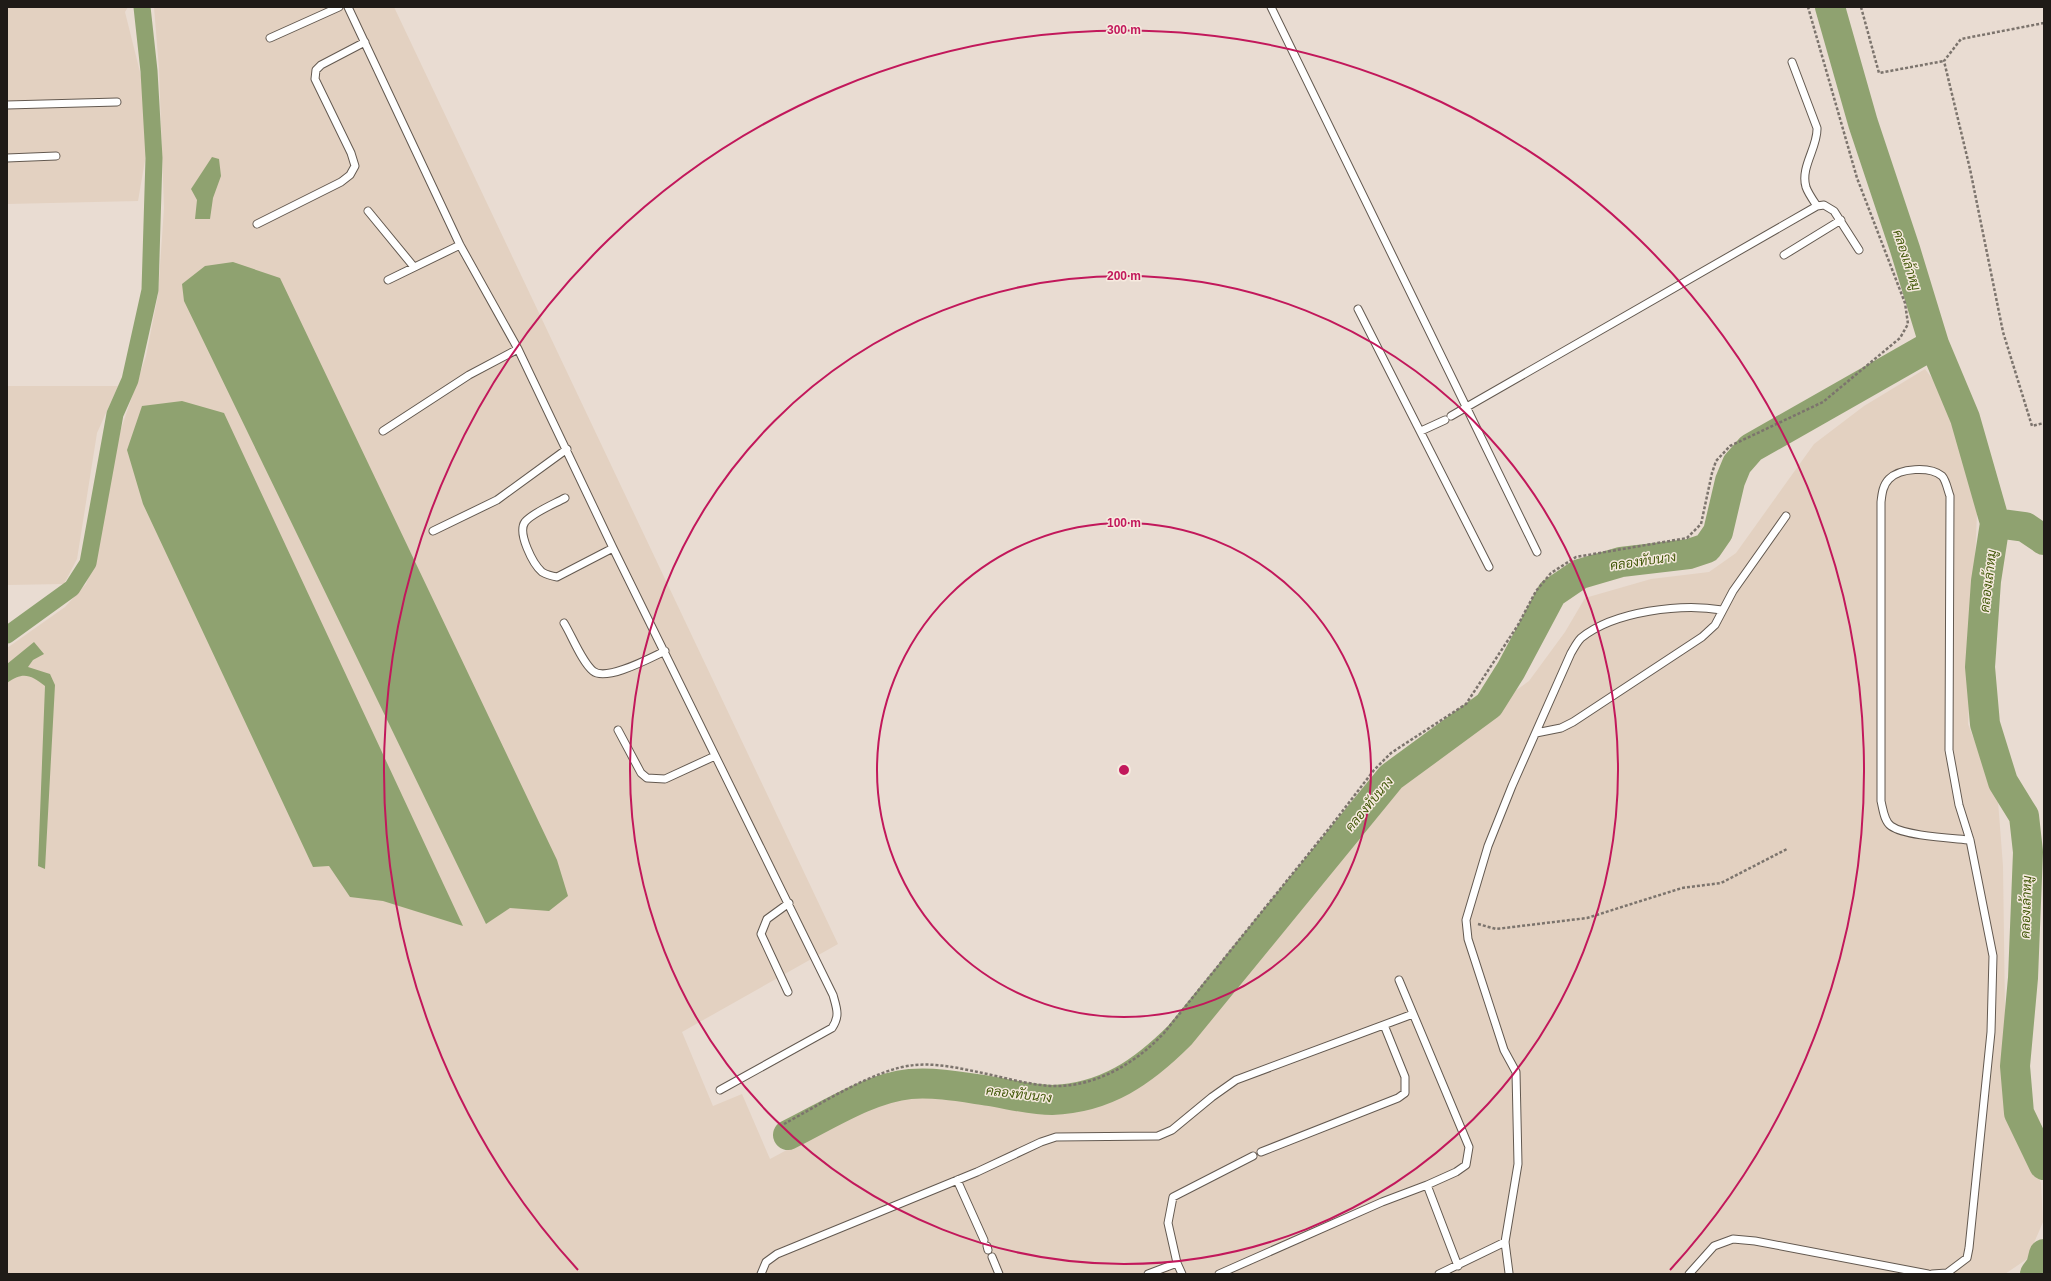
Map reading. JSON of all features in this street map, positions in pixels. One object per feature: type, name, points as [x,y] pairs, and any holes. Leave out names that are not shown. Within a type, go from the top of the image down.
[{"type":"lane","points":[[270,38],[339,7]]},
{"type":"lane","points":[[348,7],[460,244],[518,349],[613,548],[833,995],[838,1011],[838,1020],[832,1028],[720,1090]]},
{"type":"lane","points":[[1271,7],[1537,552]]},
{"type":"lane","points":[[256,224],[341,182],[350,175],[354,166],[351,153],[315,79],[316,70],[321,65],[365,42]]},
{"type":"lane","points":[[1792,62],[1817,128],[1817,135],[1808,161],[1805,181],[1806,188],[1817,206]]},
{"type":"lane","points":[[7,104],[117,102]]},
{"type":"lane","points":[[7,158],[56,156]]},
{"type":"lane","points":[[1421,431],[1466,409],[1817,206],[1828,206],[1841,220],[1859,250]]},
{"type":"lane","points":[[368,210],[414,267]]},
{"type":"lane","points":[[1784,255],[1841,220]]},
{"type":"lane","points":[[388,280],[460,244]]},
{"type":"lane","points":[[1358,309],[1489,567]]},
{"type":"lane","points":[[383,431],[469,375],[518,349]]},
{"type":"lane","points":[[433,531],[497,500],[567,449]]},
{"type":"lane","points":[[1932,1274],[1947,1273],[1967,1258],[1991,1032],[1993,956],[1970,840],[1959,805],[1949,750],[1950,496],[1943,477],[1930,470],[1901,471],[1890,478],[1884,487],[1881,502],[1881,801],[1885,818],[1890,826],[1905,832],[1970,840]]},
{"type":"lane","points":[[565,498],[528,518],[524,524],[523,542],[541,571],[548,576],[556,577],[613,548]]},
{"type":"lane","points":[[1536,733],[1561,728],[1580,718],[1702,637],[1715,625],[1733,591],[1786,516]]},
{"type":"lane","points":[[1509,1273],[1505,1242],[1518,1164],[1516,1072],[1504,1050],[1468,939],[1466,920],[1488,846],[1571,653],[1580,639],[1615,620],[1647,612],[1706,607],[1722,610]]},
{"type":"lane","points":[[564,623],[588,665],[593,671],[601,675],[611,674],[665,651]]},
{"type":"lane","points":[[618,730],[641,773],[647,778],[665,779],[715,756]]},
{"type":"lane","points":[[788,992],[761,934],[767,919],[789,903]]},
{"type":"lane","points":[[1219,1274],[1375,1205],[1427,1185],[1456,1172],[1466,1165],[1469,1159],[1469,1147],[1398,980]]},
{"type":"lane","points":[[761,1274],[766,1262],[777,1254],[957,1180],[1041,1142],[1056,1137],[1158,1136],[1172,1130],[1212,1097],[1236,1080],[1413,1014]]},
{"type":"lane","points":[[1261,1152],[1398,1098],[1405,1093],[1405,1077],[1384,1025]]},
{"type":"lane","points":[[1182,1274],[1177,1263],[1168,1223],[1173,1198],[1253,1156]]},
{"type":"lane","points":[[957,1180],[986,1245]]},
{"type":"lane","points":[[1427,1185],[1458,1266]]},
{"type":"lane","points":[[1689,1274],[1714,1246],[1733,1240],[1755,1241],[1928,1274]]},
{"type":"lane","points":[[1439,1274],[1505,1242]]},
{"type":"lane","points":[[992,1257],[999,1274]]},
{"type":"lane","points":[[1148,1274],[1177,1263]]},
{"type":"path","points":[[784,1124],[858,1084],[897,1068],[915,1064],[934,1065],[1033,1083],[1068,1085],[1086,1082],[1106,1075],[1147,1052],[1164,1034],[1331,826],[1374,770],[1391,753],[1466,704],[1518,625],[1536,591],[1551,573],[1576,557],[1687,538],[1700,524],[1716,461],[1730,446],[1823,402],[1900,338],[1908,324],[1905,303],[1857,178],[1808,7]]},
{"type":"path","points":[[1861,7],[1879,73],[1944,61],[1961,39],[2044,23]]},
{"type":"path","points":[[1944,61],[1970,169],[2003,332],[2032,426],[2044,423]]},
{"type":"path","points":[[1466,920],[1496,929],[1587,918],[1682,888],[1721,883],[1787,849]]},
{"type":"shaded area","points":[[7,7],[128,7],[125,12],[152,120],[138,201],[7,204]]},
{"type":"shaded area","points":[[154,7],[394,7],[838,944],[682,1032],[713,1106],[742,1094],[770,1159],[884,1098],[910,1092],[1077,1103],[1113,1095],[1289,919],[1418,760],[1529,681],[1565,632],[1585,598],[1651,579],[1709,572],[1736,553],[1814,444],[1864,406],[1925,369],[1956,410],[1977,513],[1968,724],[1998,801],[2003,866],[2006,1087],[2027,1149],[2041,1183],[2043,1222],[2027,1259],[2005,1274],[7,1274],[7,648],[65,607],[86,584],[98,550],[109,464],[146,356],[158,295],[164,208],[159,69]]},
{"type":"shaded area","points":[[212,157],[219,159],[221,176],[213,198],[210,219],[195,219],[197,200],[191,189]]},
{"type":"shaded area","points":[[233,262],[280,278],[557,860],[568,896],[549,911],[510,908],[486,924],[184,301],[182,284],[205,266]]},
{"type":"shaded area","points":[[7,386],[118,386],[97,433],[77,559],[64,584],[7,585]]},
{"type":"shaded area","points":[[182,401],[224,413],[463,926],[383,901],[350,897],[329,866],[313,867],[143,504],[127,450],[142,406]]},
{"type":"shaded area","points":[[34,642],[44,654],[33,660],[28,667],[50,674],[55,685],[45,869],[38,866],[45,686],[35,679],[27,676],[18,677],[7,683],[7,664]]},
{"type":"waterway","points":[[7,635],[72,588],[88,563],[115,414],[130,380],[150,290],[154,158],[149,71],[142,7]]},
{"type":"waterway","name":"คลองเล้าหมู","points":[[1830,7],[1863,123],[1905,249],[1934,344],[1965,418],[1995,523],[1986,581],[1980,667],[1985,724],[2003,782],[2024,816],[2028,852],[2023,978],[2015,1066],[2019,1113],[2044,1165]]},
{"type":"waterway","name":"คลองทับนาง","points":[[788,1135],[863,1097],[879,1091],[910,1084],[940,1084],[959,1086],[1028,1098],[1052,1100],[1090,1094],[1122,1081],[1137,1071],[1180,1035],[1391,777],[1489,705],[1511,670],[1552,593],[1580,574],[1621,562],[1689,554],[1707,548],[1718,532],[1730,481],[1737,464],[1751,448],[1934,344]]},
{"type":"waterway","points":[[1995,523],[2025,527],[2044,540]]},
{"type":"waterway","name":"คลองเล้าหมู","points":[[2035,1274],[2041,1266],[2044,1254]]}]
